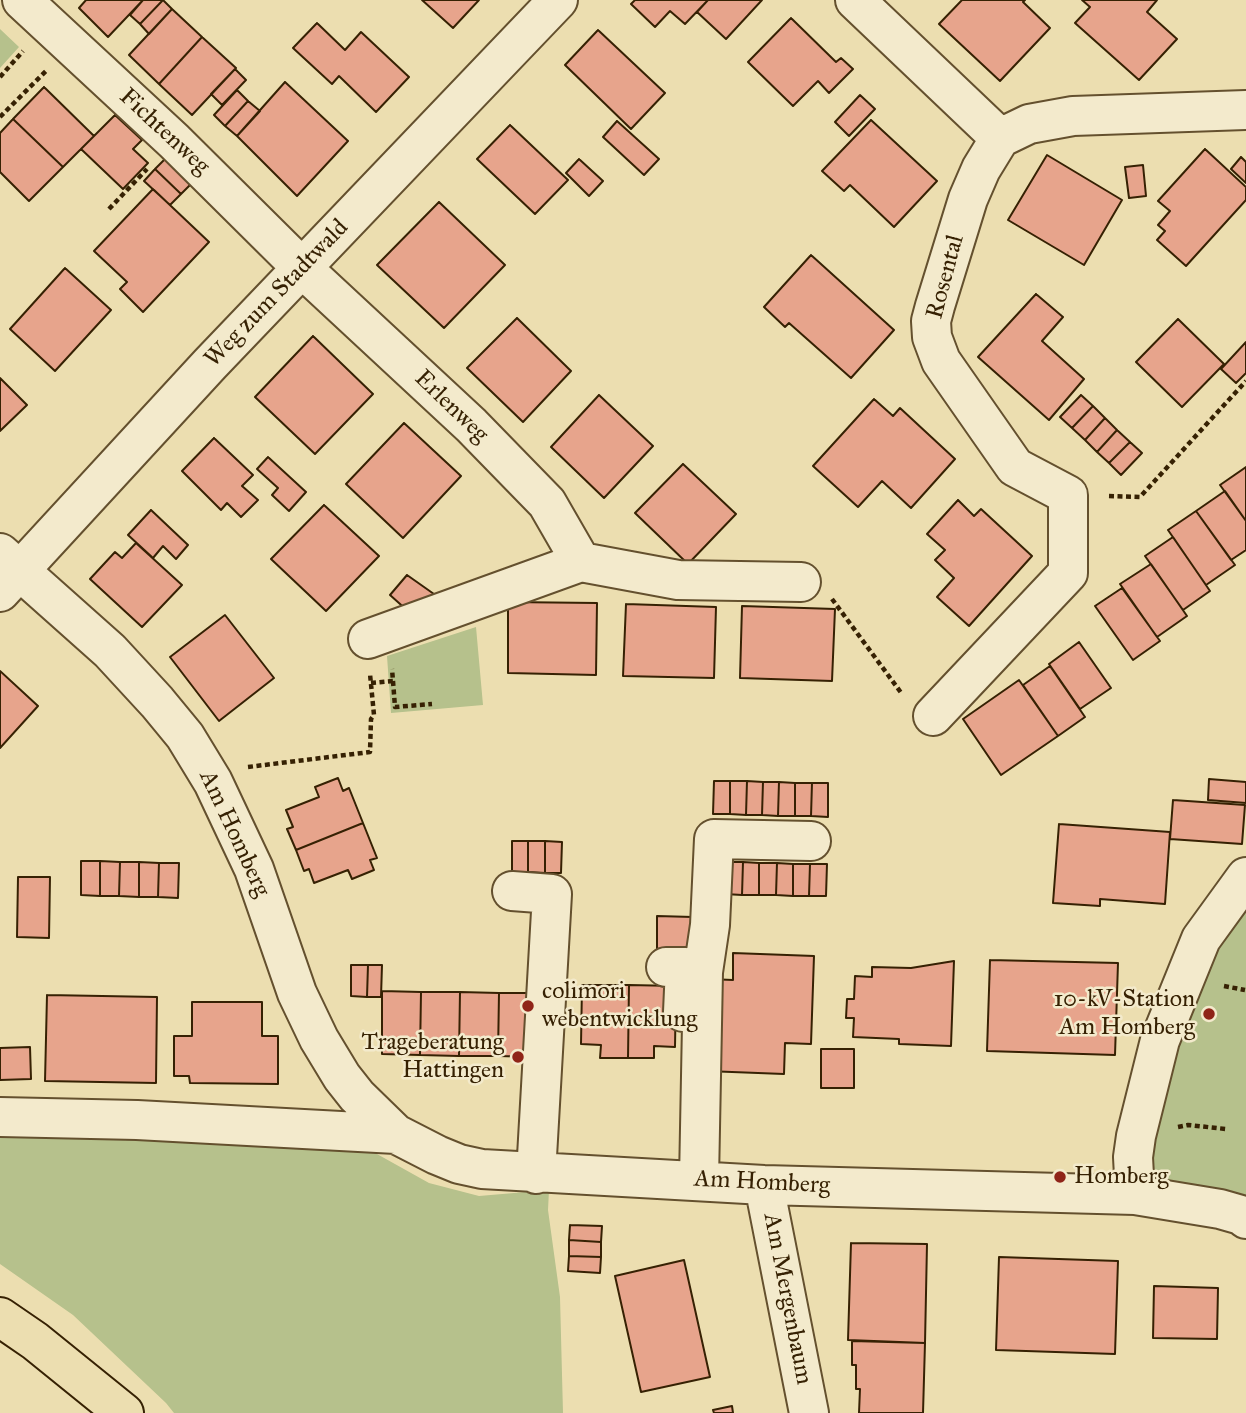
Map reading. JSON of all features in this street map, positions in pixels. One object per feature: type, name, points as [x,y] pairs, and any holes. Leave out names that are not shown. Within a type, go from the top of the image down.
[{"type":"main road","points":[[0,1317],[35,1340],[124,1413]]},
{"type":"street","name":"Fichtenweg","points":[[22,0],[174,141],[302,268]]},
{"type":"street","name":"Weg zum Stadtwald","points":[[6,572],[558,0]]},
{"type":"street","points":[[855,0],[1000,138],[1029,124],[1073,116],[1246,110]]},
{"type":"street","name":"Rosental","points":[[933,716],[1068,573],[1068,495],[1014,467],[941,361],[932,337],[933,314],[968,200],[981,169],[1000,138]]},
{"type":"street","name":"Erlenweg","points":[[302,268],[471,425],[547,503],[581,562]]},
{"type":"street","points":[[368,639],[581,562],[678,579],[801,582]]},
{"type":"street","name":"Am Homberg","points":[[6,572],[110,651],[158,702],[184,736],[213,782],[254,869],[298,993],[319,1039],[357,1096],[397,1134],[459,1164],[482,1169],[764,1185],[1135,1195],[1220,1209],[1246,1219]]},
{"type":"street","points":[[687,1179],[703,972],[710,925],[714,839],[811,841]]},
{"type":"street","points":[[1135,1195],[1133,1157],[1136,1136],[1160,1040],[1201,939],[1246,877]]},
{"type":"street","points":[[512,891],[552,894],[536,1174]]},
{"type":"street","points":[[666,967],[685,967],[687,1179]]},
{"type":"street","name":"Am Homberg","points":[[0,1117],[137,1120],[397,1134]]},
{"type":"street","name":"Am Mergenbaum","points":[[764,1185],[809,1413]]},
{"type":"path","points":[[0,117],[71,46]]},
{"type":"path","points":[[109,209],[174,141]]},
{"type":"path","points":[[1110,496],[1140,497],[1246,381]]},
{"type":"path","points":[[801,582],[829,595],[902,694]]},
{"type":"path","points":[[371,682],[391,681],[395,707],[432,704]]},
{"type":"path","points":[[213,782],[248,767],[370,752],[371,719]]},
{"type":"path","points":[[1136,1136],[1188,1125],[1226,1129]]},
{"type":"green space","points":[[0,29],[19,47],[0,68]]},
{"type":"green space","points":[[476,627],[483,705],[391,713],[387,656]]},
{"type":"green space","points":[[1246,906],[1246,1203],[1125,1182],[1208,948]]},
{"type":"green space","points":[[0,1129],[368,1149],[429,1183],[479,1196],[549,1190],[548,1210],[560,1297],[563,1413],[174,1413],[73,1315],[0,1264]]},
{"type":"building","points":[[86,0],[143,0],[108,37],[79,8]]},
{"type":"building","points":[[143,0],[163,0],[140,24],[130,15]]},
{"type":"building","points":[[163,0],[172,9],[149,34],[140,24]]},
{"type":"building","points":[[422,0],[479,0],[453,28]]},
{"type":"building","points":[[635,0],[708,0],[685,24],[670,11],[655,27],[631,4]]},
{"type":"building","points":[[708,0],[762,0],[726,39],[697,12]]},
{"type":"building","points":[[962,0],[1025,0],[1023,2],[1050,28],[1000,81],[939,24]]},
{"type":"building","points":[[1082,0],[1157,0],[1147,12],[1177,39],[1139,80],[1075,23],[1090,7]]},
{"type":"building","points":[[172,9],[202,37],[159,84],[129,55]]},
{"type":"building","points":[[791,18],[836,62],[841,58],[853,69],[829,93],[818,81],[793,106],[748,62]]},
{"type":"building","points":[[317,23],[345,50],[361,32],[409,77],[376,112],[339,76],[332,84],[293,48]]},
{"type":"building","points":[[598,30],[665,93],[631,129],[565,65]]},
{"type":"building","points":[[202,37],[236,68],[192,115],[159,84]]},
{"type":"building","points":[[235,69],[246,80],[222,105],[211,94]]},
{"type":"building","points":[[285,82],[348,141],[297,196],[237,136]]},
{"type":"building","points":[[44,87],[94,136],[63,167],[13,119]]},
{"type":"building","points":[[237,90],[248,101],[225,126],[214,115]]},
{"type":"building","points":[[860,95],[875,109],[849,136],[835,122]]},
{"type":"building","points":[[248,101],[260,111],[237,136],[225,126]]},
{"type":"building","points":[[115,115],[142,140],[133,149],[148,163],[123,189],[81,149]]},
{"type":"building","points":[[13,119],[63,167],[29,201],[0,172],[0,133]]},
{"type":"building","points":[[871,120],[937,181],[894,227],[850,185],[844,191],[822,171]]},
{"type":"building","points":[[617,121],[659,159],[644,175],[603,137]]},
{"type":"building","points":[[510,125],[568,180],[535,214],[477,159]]},
{"type":"building","points":[[1205,149],[1246,187],[1246,200],[1186,266],[1157,240],[1165,231],[1158,225],[1170,211],[1158,201]]},
{"type":"building","points":[[1047,155],[1122,200],[1084,265],[1008,220]]},
{"type":"building","points":[[168,156],[194,181],[181,194],[155,169]]},
{"type":"building","points":[[1241,157],[1246,162],[1246,183],[1231,169]]},
{"type":"building","points":[[579,159],[603,181],[589,196],[566,173]]},
{"type":"building","points":[[1143,165],[1146,196],[1129,198],[1125,167]]},
{"type":"building","points":[[155,169],[181,194],[170,205],[144,181]]},
{"type":"building","points":[[153,189],[209,242],[143,312],[120,289],[127,282],[94,251]]},
{"type":"building","points":[[439,202],[505,265],[444,328],[377,265]]},
{"type":"building","points":[[811,255],[894,330],[851,378],[789,323],[785,327],[764,307]]},
{"type":"building","points":[[65,268],[111,310],[55,371],[10,329]]},
{"type":"building","points":[[1036,294],[1063,317],[1042,341],[1084,379],[1049,420],[978,357]]},
{"type":"building","points":[[517,318],[571,371],[523,422],[467,368]]},
{"type":"building","points":[[1178,319],[1224,364],[1182,407],[1136,362]]},
{"type":"building","points":[[313,336],[373,394],[315,454],[255,397]]},
{"type":"building","points":[[1246,342],[1246,373],[1236,383],[1221,369]]},
{"type":"building","points":[[0,378],[27,405],[0,431]]},
{"type":"building","points":[[599,395],[653,446],[604,498],[551,447]]},
{"type":"building","points":[[1081,395],[1093,406],[1072,428],[1060,417]]},
{"type":"building","points":[[874,399],[893,416],[900,408],[955,459],[911,508],[882,481],[858,507],[813,466]]},
{"type":"building","points":[[1093,406],[1105,418],[1085,440],[1072,428]]},
{"type":"building","points":[[1105,418],[1117,430],[1097,452],[1085,440]]},
{"type":"building","points":[[404,423],[461,476],[403,538],[346,484]]},
{"type":"building","points":[[1117,430],[1130,442],[1109,463],[1097,452]]},
{"type":"building","points":[[214,438],[253,475],[242,486],[258,500],[241,517],[227,503],[221,510],[182,471]]},
{"type":"building","points":[[1130,442],[1142,453],[1121,475],[1109,463]]},
{"type":"building","points":[[268,457],[306,492],[289,511],[272,495],[278,488],[257,469]]},
{"type":"building","points":[[683,464],[736,514],[688,564],[635,513]]},
{"type":"building","points":[[1246,467],[1246,521],[1220,485]]},
{"type":"building","points":[[1225,491],[1246,521],[1246,550],[1231,560],[1196,511]]},
{"type":"building","points":[[958,500],[974,516],[981,509],[1032,556],[969,626],[937,597],[954,578],[935,560],[945,550],[927,534]]},
{"type":"building","points":[[324,505],[379,556],[326,611],[271,559]]},
{"type":"building","points":[[151,510],[188,545],[176,559],[163,546],[153,558],[128,535]]},
{"type":"building","points":[[1196,511],[1235,565],[1206,585],[1168,530]]},
{"type":"building","points":[[1173,537],[1210,591],[1183,610],[1145,556]]},
{"type":"building","points":[[136,543],[182,585],[142,627],[90,579],[115,552],[122,558]]},
{"type":"building","points":[[1151,564],[1187,616],[1157,637],[1120,584]]},
{"type":"building","points":[[407,575],[441,599],[409,612],[390,595]]},
{"type":"building","points":[[1122,588],[1160,641],[1133,660],[1095,606]]},
{"type":"building","points":[[508,602],[597,603],[596,675],[508,673]]},
{"type":"building","points":[[626,604],[716,607],[714,678],[623,676]]},
{"type":"building","points":[[742,606],[835,609],[832,681],[740,678]]},
{"type":"building","points":[[225,615],[274,678],[219,721],[170,657]]},
{"type":"building","points":[[1079,642],[1111,688],[1080,709],[1049,664]]},
{"type":"building","points":[[1050,666],[1085,717],[1058,736],[1023,685]]},
{"type":"building","points":[[0,671],[38,706],[0,748]]},
{"type":"building","points":[[1019,680],[1058,736],[1001,775],[963,719]]},
{"type":"building","points":[[338,778],[343,791],[349,788],[363,823],[296,850],[287,829],[293,827],[286,810],[319,797],[315,787]]},
{"type":"building","points":[[1209,779],[1246,782],[1246,803],[1208,800]]},
{"type":"building","points":[[714,781],[730,781],[730,814],[713,814]]},
{"type":"building","points":[[730,781],[747,781],[746,815],[730,814]]},
{"type":"building","points":[[747,781],[763,782],[762,815],[746,815]]},
{"type":"building","points":[[763,782],[779,782],[778,816],[762,815]]},
{"type":"building","points":[[779,782],[795,783],[795,816],[778,816]]},
{"type":"building","points":[[795,783],[812,783],[811,816],[795,816]]},
{"type":"building","points":[[812,783],[828,783],[828,817],[811,816]]},
{"type":"building","points":[[1173,800],[1245,805],[1242,844],[1170,839]]},
{"type":"building","points":[[363,823],[377,858],[370,860],[374,870],[352,879],[348,870],[314,883],[309,869],[304,871],[296,850]]},
{"type":"building","points":[[1059,824],[1170,832],[1165,904],[1100,899],[1100,906],[1053,903]]},
{"type":"building","points":[[512,841],[528,841],[528,872],[512,872]]},
{"type":"building","points":[[528,841],[545,841],[545,873],[528,872]]},
{"type":"building","points":[[545,841],[562,842],[561,873],[545,873]]},
{"type":"building","points":[[81,861],[100,861],[100,896],[81,895]]},
{"type":"building","points":[[100,861],[120,862],[119,896],[100,896]]},
{"type":"building","points":[[120,862],[139,862],[139,897],[119,896]]},
{"type":"building","points":[[139,862],[159,863],[158,897],[139,897]]},
{"type":"building","points":[[726,862],[743,862],[742,895],[725,894]]},
{"type":"building","points":[[743,862],[759,863],[759,895],[742,895]]},
{"type":"building","points":[[159,863],[179,863],[178,898],[158,897]]},
{"type":"building","points":[[759,863],[777,863],[776,895],[759,895]]},
{"type":"building","points":[[777,863],[793,864],[793,896],[776,895]]},
{"type":"building","points":[[793,864],[810,864],[809,896],[793,896]]},
{"type":"building","points":[[810,864],[827,864],[826,896],[809,896]]},
{"type":"building","points":[[18,877],[50,877],[49,938],[17,937]]},
{"type":"building","points":[[657,916],[693,917],[693,949],[657,949]]},
{"type":"building","points":[[733,953],[814,956],[811,1044],[785,1043],[784,1074],[706,1071],[709,979],[733,980]]},
{"type":"building","points":[[990,960],[1118,963],[1115,1055],[987,1051]]},
{"type":"building","points":[[954,961],[951,1046],[899,1044],[899,1039],[853,1037],[854,1018],[846,1018],[847,999],[854,999],[855,976],[872,977],[872,967],[911,968]]},
{"type":"building","points":[[351,965],[368,965],[367,997],[351,996]]},
{"type":"building","points":[[368,965],[382,965],[381,997],[367,997]]},
{"type":"building","points":[[582,985],[629,985],[628,1058],[600,1058],[601,1045],[581,1044]]},
{"type":"building","points":[[629,985],[676,986],[675,1047],[654,1046],[654,1058],[628,1058]]},
{"type":"building","points":[[382,991],[421,992],[420,1055],[382,1054]]},
{"type":"building","points":[[421,992],[460,992],[459,1056],[420,1055]]},
{"type":"building","points":[[460,992],[499,993],[498,1056],[459,1056]]},
{"type":"building","points":[[499,993],[538,993],[537,1057],[498,1056]]},
{"type":"building","points":[[47,995],[157,997],[156,1083],[45,1081]]},
{"type":"building","points":[[192,1002],[262,1002],[262,1036],[278,1036],[278,1084],[190,1083],[189,1076],[174,1076],[174,1036],[192,1036]]},
{"type":"building","points":[[30,1047],[31,1079],[0,1080],[0,1048]]},
{"type":"building","points":[[821,1049],[854,1049],[854,1088],[821,1088]]},
{"type":"building","points":[[570,1225],[602,1226],[601,1242],[569,1240]]},
{"type":"building","points":[[569,1240],[601,1242],[601,1257],[569,1256]]},
{"type":"building","points":[[851,1243],[927,1244],[925,1343],[848,1340]]},
{"type":"building","points":[[569,1256],[601,1257],[600,1273],[568,1271]]},
{"type":"building","points":[[999,1257],[1118,1261],[1115,1354],[996,1350]]},
{"type":"building","points":[[684,1260],[710,1377],[641,1392],[615,1276]]},
{"type":"building","points":[[1154,1286],[1218,1288],[1217,1339],[1153,1338]]},
{"type":"building","points":[[852,1341],[925,1343],[923,1413],[859,1413],[860,1389],[856,1389],[856,1365],[852,1365]]},
{"type":"building","points":[[732,1406],[733,1413],[714,1413],[713,1410]]},
{"type":"place","name":"colimori webentwicklung","points":[[528,1006]]},
{"type":"place","name":"10-kV-Station Am Homberg","points":[[1209,1014]]},
{"type":"place","name":"Trageberatung Hattingen","points":[[518,1057]]},
{"type":"place","name":"Homberg","points":[[1060,1177]]}]
